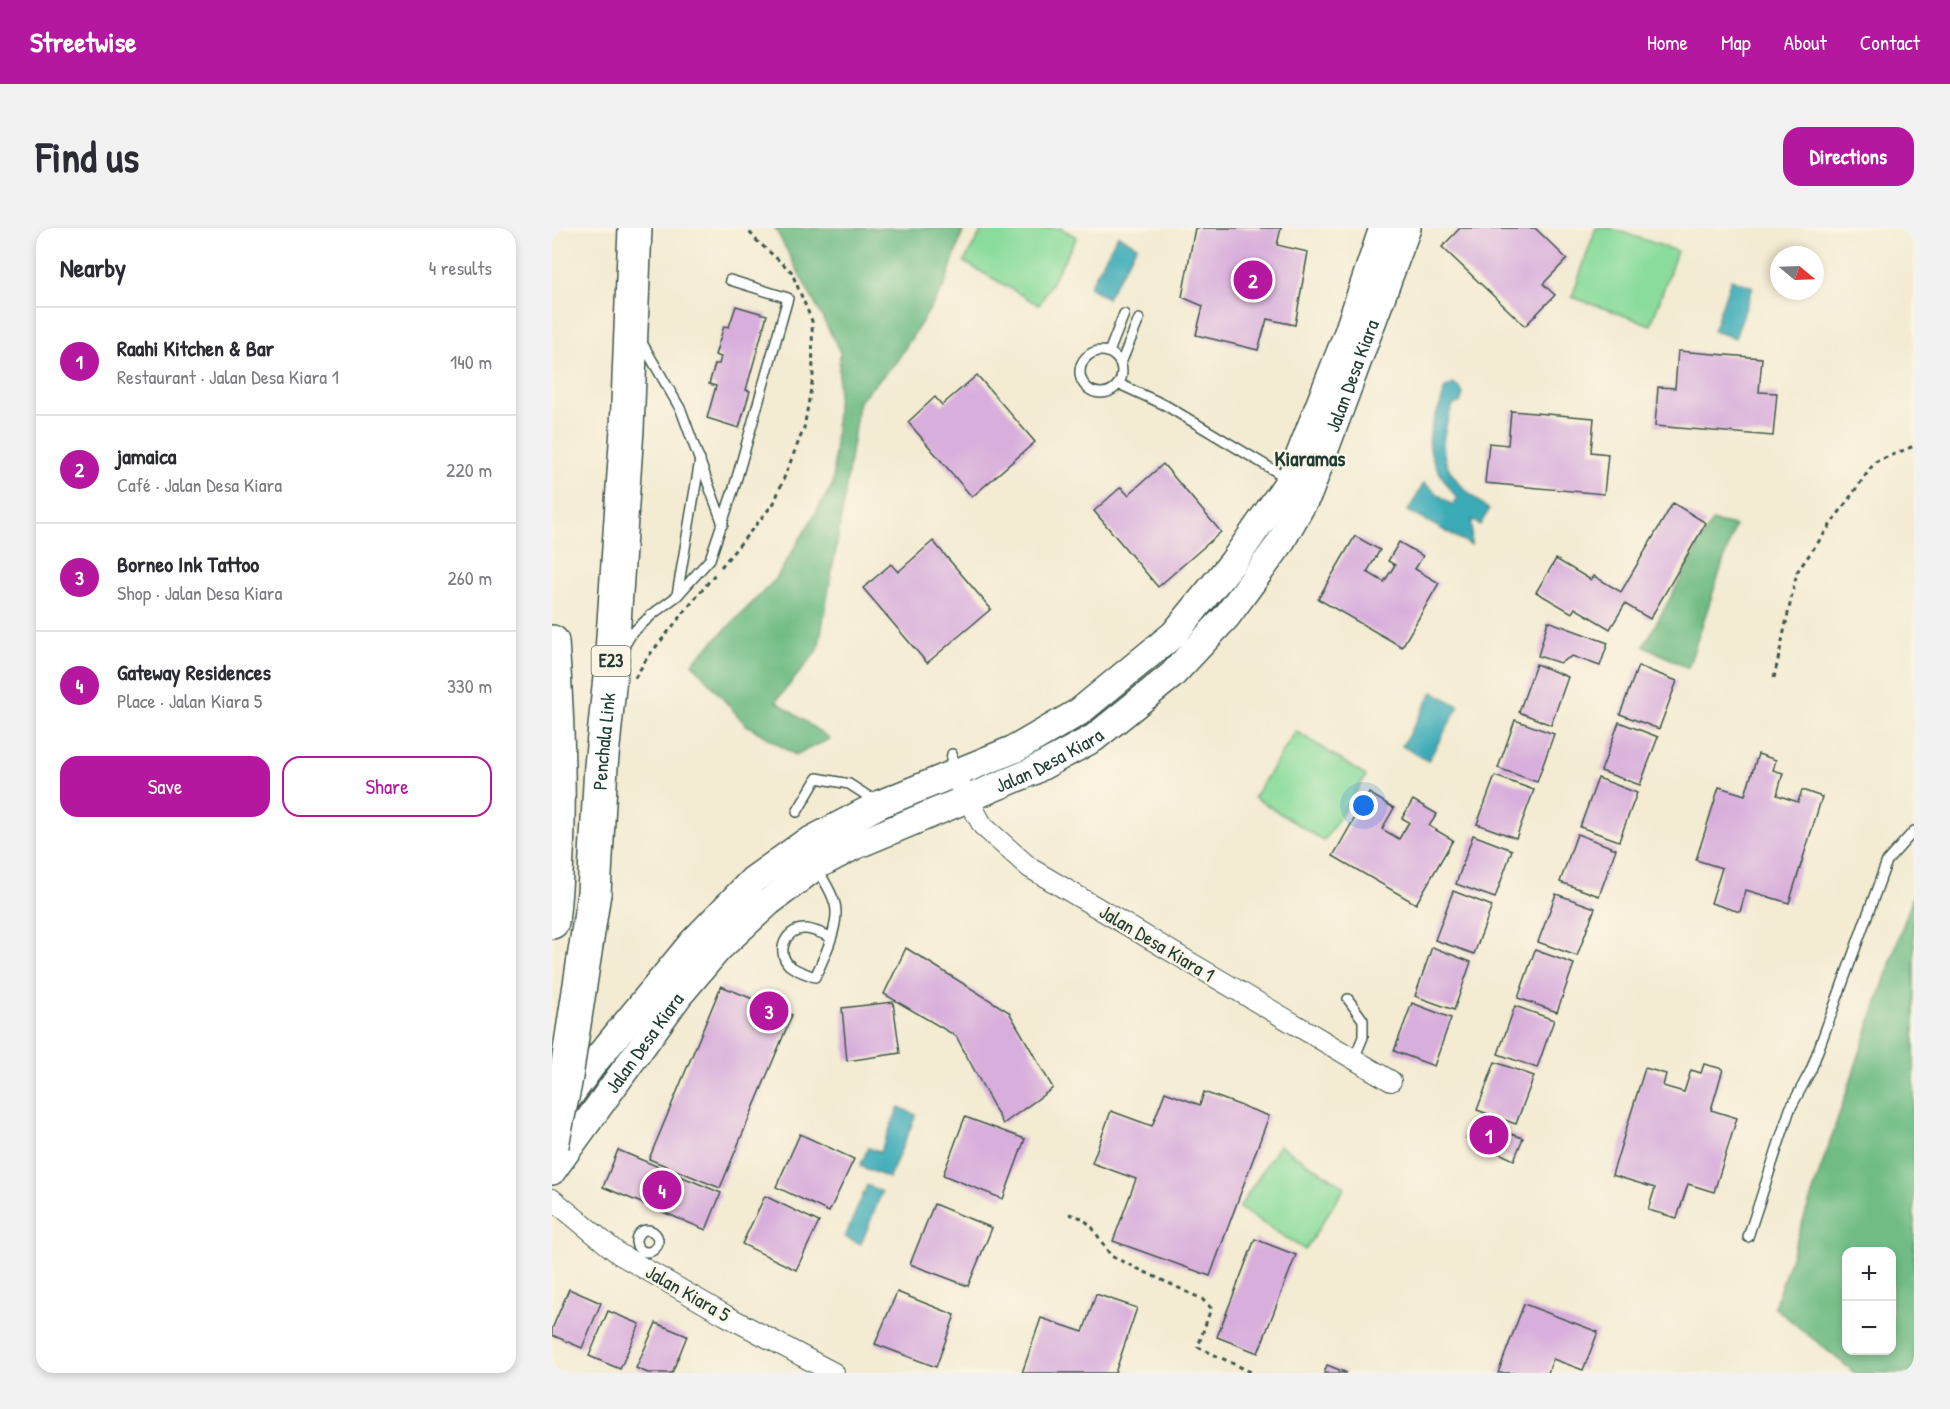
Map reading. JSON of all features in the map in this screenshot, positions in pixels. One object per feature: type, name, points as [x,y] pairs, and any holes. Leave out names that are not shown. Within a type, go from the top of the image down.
[{"type":"highway","name":"Penchala Link","points":[[552,1145],[565,1083],[594,893],[601,766],[611,668],[627,429],[635,228]]},
{"type":"highway","points":[[552,642],[557,720],[556,885],[552,922]]},
{"type":"main road","name":"Jalan Desa Kiara","points":[[552,1119],[592,1065],[692,943],[753,880],[809,856],[862,843],[1031,772],[1094,738],[1172,675],[1227,616],[1279,545],[1383,228]]},
{"type":"main road","name":"Jalan Desa Kiara","points":[[552,1171],[679,995],[718,949],[769,902],[809,856],[880,804],[953,764],[1017,748],[1079,712],[1174,634],[1300,486],[1407,228]]},
{"type":"street","name":"Jalan Desa Kiara 1","points":[[953,764],[967,800],[983,826],[1030,868],[1391,1081]]},
{"type":"street","name":"Jalan Kiara 5","points":[[552,1199],[619,1254],[639,1257],[725,1315],[834,1373]]},
{"type":"lane","points":[[611,668],[632,633],[676,596],[710,559],[723,524],[788,298],[730,280]]},
{"type":"lane","points":[[1109,352],[1124,314]]},
{"type":"lane","points":[[1121,363],[1109,352],[1097,351],[1085,358],[1080,371],[1084,385],[1095,393],[1109,392],[1119,384],[1122,377],[1121,363],[1139,319]]},
{"type":"lane","points":[[632,324],[681,410],[723,524]]},
{"type":"lane","points":[[1119,384],[1165,405],[1300,486]]},
{"type":"lane","points":[[676,596],[700,458]]},
{"type":"lane","points":[[796,812],[817,778],[849,784],[880,804]]},
{"type":"lane","points":[[1748,1237],[1790,1109],[1811,1070],[1887,861],[1914,831]]},
{"type":"lane","points":[[809,856],[835,903],[834,928],[831,937],[815,977],[791,967],[786,962],[784,941],[794,931],[807,928],[831,937]]},
{"type":"lane","points":[[1348,999],[1363,1020],[1363,1037],[1354,1059]]},
{"type":"path","points":[[1774,678],[1797,572],[1875,462],[1914,446]]},
{"type":"path","points":[[1069,1214],[1082,1218],[1092,1227],[1112,1257],[1202,1299],[1210,1308],[1198,1347],[1253,1373]]},
{"type":"green space","points":[[775,228],[964,228],[944,287],[896,362],[859,401],[818,650],[776,701],[830,739],[795,755],[745,724],[692,663],[776,579],[833,484],[840,351]]},
{"type":"green space","points":[[983,228],[1060,228],[1077,237],[1039,305],[964,262]]},
{"type":"green space","points":[[1596,228],[1610,228],[1677,251],[1651,325],[1572,297]]},
{"type":"green space","points":[[1712,521],[1735,526],[1688,668],[1644,646]]},
{"type":"green space","points":[[1296,731],[1366,776],[1324,841],[1254,797]]},
{"type":"green space","points":[[1914,893],[1914,1373],[1855,1373],[1774,1307]]},
{"type":"green space","points":[[1279,1145],[1345,1187],[1305,1250],[1239,1208]]},
{"type":"water","points":[[1118,235],[1137,246],[1107,298],[1089,287]]},
{"type":"water","points":[[1731,279],[1753,287],[1735,338],[1713,331]]},
{"type":"water","points":[[1453,384],[1460,388],[1463,394],[1460,403],[1453,405],[1447,424],[1444,453],[1447,465],[1463,487],[1489,510],[1480,525],[1472,520],[1471,545],[1408,511],[1424,483],[1452,505],[1457,499],[1435,464],[1430,446],[1432,425],[1444,389]]},
{"type":"water","points":[[1433,692],[1459,706],[1428,761],[1402,746]]},
{"type":"water","points":[[899,1107],[916,1115],[889,1178],[860,1166],[868,1148],[880,1152]]},
{"type":"water","points":[[867,1185],[882,1192],[861,1244],[845,1237]]},
{"type":"building","points":[[1195,228],[1281,228],[1277,245],[1308,252],[1295,325],[1267,319],[1258,350],[1196,335],[1203,306],[1182,297]]},
{"type":"building","points":[[1460,228],[1535,228],[1567,259],[1543,284],[1555,295],[1525,326],[1442,247]]},
{"type":"building","points":[[736,306],[767,315],[746,390],[750,391],[739,428],[707,418],[716,386],[709,384],[715,364],[719,364],[721,357],[715,355],[724,326],[729,327]]},
{"type":"building","points":[[1678,351],[1762,358],[1759,392],[1777,393],[1773,436],[1655,426],[1658,387],[1675,388]]},
{"type":"building","points":[[977,375],[1035,442],[972,497],[908,422],[935,397],[942,405]]},
{"type":"building","points":[[1511,411],[1594,418],[1591,452],[1608,454],[1604,494],[1485,483],[1489,443],[1508,445]]},
{"type":"building","points":[[1163,464],[1221,532],[1158,587],[1094,511],[1121,487],[1128,495]]},
{"type":"building","points":[[1673,503],[1706,523],[1650,619],[1625,604],[1610,629],[1575,608],[1572,613],[1536,592],[1556,559],[1591,580],[1594,576],[1621,592]]},
{"type":"building","points":[[1355,536],[1380,550],[1367,572],[1384,582],[1395,565],[1388,561],[1399,542],[1423,556],[1415,569],[1439,583],[1402,647],[1318,599]]},
{"type":"building","points":[[933,541],[991,609],[927,663],[863,588],[891,564],[898,572]]},
{"type":"building","points":[[1548,621],[1608,643],[1600,666],[1572,656],[1560,663],[1538,656]]},
{"type":"building","points":[[1536,664],[1568,677],[1551,725],[1519,712]]},
{"type":"building","points":[[1638,666],[1677,681],[1659,729],[1620,714]]},
{"type":"building","points":[[1515,720],[1554,734],[1537,782],[1498,768]]},
{"type":"building","points":[[1619,722],[1658,737],[1640,785],[1601,771]]},
{"type":"building","points":[[1758,754],[1776,760],[1773,770],[1783,773],[1777,795],[1798,802],[1802,790],[1822,797],[1789,903],[1746,890],[1740,912],[1711,903],[1722,868],[1696,860],[1719,787],[1745,795]]},
{"type":"building","points":[[1495,776],[1534,790],[1516,838],[1477,824]]},
{"type":"building","points":[[1598,778],[1637,793],[1619,841],[1580,827]]},
{"type":"building","points":[[1369,793],[1394,808],[1382,829],[1399,839],[1409,822],[1402,818],[1413,800],[1437,814],[1429,826],[1453,840],[1416,904],[1333,856]]},
{"type":"building","points":[[1577,834],[1616,849],[1599,896],[1560,882]]},
{"type":"building","points":[[1473,835],[1512,850],[1495,898],[1456,884]]},
{"type":"building","points":[[1453,891],[1492,906],[1474,954],[1435,940]]},
{"type":"building","points":[[1556,894],[1595,908],[1577,956],[1538,942]]},
{"type":"building","points":[[1432,947],[1471,962],[1454,1010],[1415,996]]},
{"type":"building","points":[[906,948],[1009,1012],[1053,1088],[1003,1124],[956,1036],[884,994]]},
{"type":"building","points":[[1535,950],[1574,964],[1557,1012],[1518,998]]},
{"type":"building","points":[[721,986],[792,1015],[720,1188],[649,1159]]},
{"type":"building","points":[[893,1002],[900,1053],[847,1061],[842,1008]]},
{"type":"building","points":[[1412,1003],[1451,1018],[1434,1066],[1394,1051]]},
{"type":"building","points":[[1515,1006],[1554,1020],[1537,1068],[1498,1054]]},
{"type":"building","points":[[1495,1062],[1534,1076],[1516,1124],[1477,1110]]},
{"type":"building","points":[[1704,1064],[1723,1069],[1711,1110],[1737,1118],[1714,1192],[1688,1184],[1677,1218],[1648,1210],[1655,1188],[1612,1175],[1645,1068],[1666,1074],[1663,1086],[1684,1092],[1691,1070],[1701,1073]]},
{"type":"building","points":[[1165,1092],[1200,1105],[1204,1092],[1269,1116],[1210,1276],[1113,1241],[1136,1179],[1092,1163],[1111,1111],[1152,1126]]},
{"type":"building","points":[[965,1117],[1025,1139],[1003,1199],[943,1175]]},
{"type":"building","points":[[1474,1122],[1523,1138],[1514,1160],[1466,1138]]},
{"type":"building","points":[[800,1134],[854,1159],[829,1212],[776,1187]]},
{"type":"building","points":[[618,1150],[721,1193],[706,1230],[603,1187]]},
{"type":"building","points":[[765,1196],[819,1222],[796,1270],[742,1244]]},
{"type":"building","points":[[934,1204],[992,1228],[968,1286],[910,1264]]},
{"type":"building","points":[[1255,1239],[1296,1255],[1258,1353],[1217,1337]]},
{"type":"building","points":[[569,1289],[601,1303],[582,1348],[552,1335],[552,1329]]},
{"type":"building","points":[[897,1292],[955,1315],[936,1367],[875,1344]]},
{"type":"building","points":[[1096,1294],[1137,1308],[1115,1373],[1022,1373],[1041,1318],[1083,1332]]},
{"type":"building","points":[[1524,1304],[1598,1332],[1583,1370],[1553,1359],[1548,1373],[1498,1373]]},
{"type":"building","points":[[608,1311],[640,1324],[620,1369],[589,1356]]},
{"type":"building","points":[[656,1323],[687,1336],[672,1373],[648,1373],[636,1368]]},
{"type":"building","points":[[1327,1365],[1347,1373],[1324,1373]]},
{"type":"place","name":"jamaica","points":[[1253,280]]},
{"type":"place","name":"Borneo Ink Tattoo","points":[[769,1011]]},
{"type":"place","name":"Raahi Kitchen & Bar","points":[[1489,1135]]},
{"type":"place","name":"Gateway Residences","points":[[662,1190]]},
{"type":"district","name":"Kiaramas","points":[[1310,459]]}]
